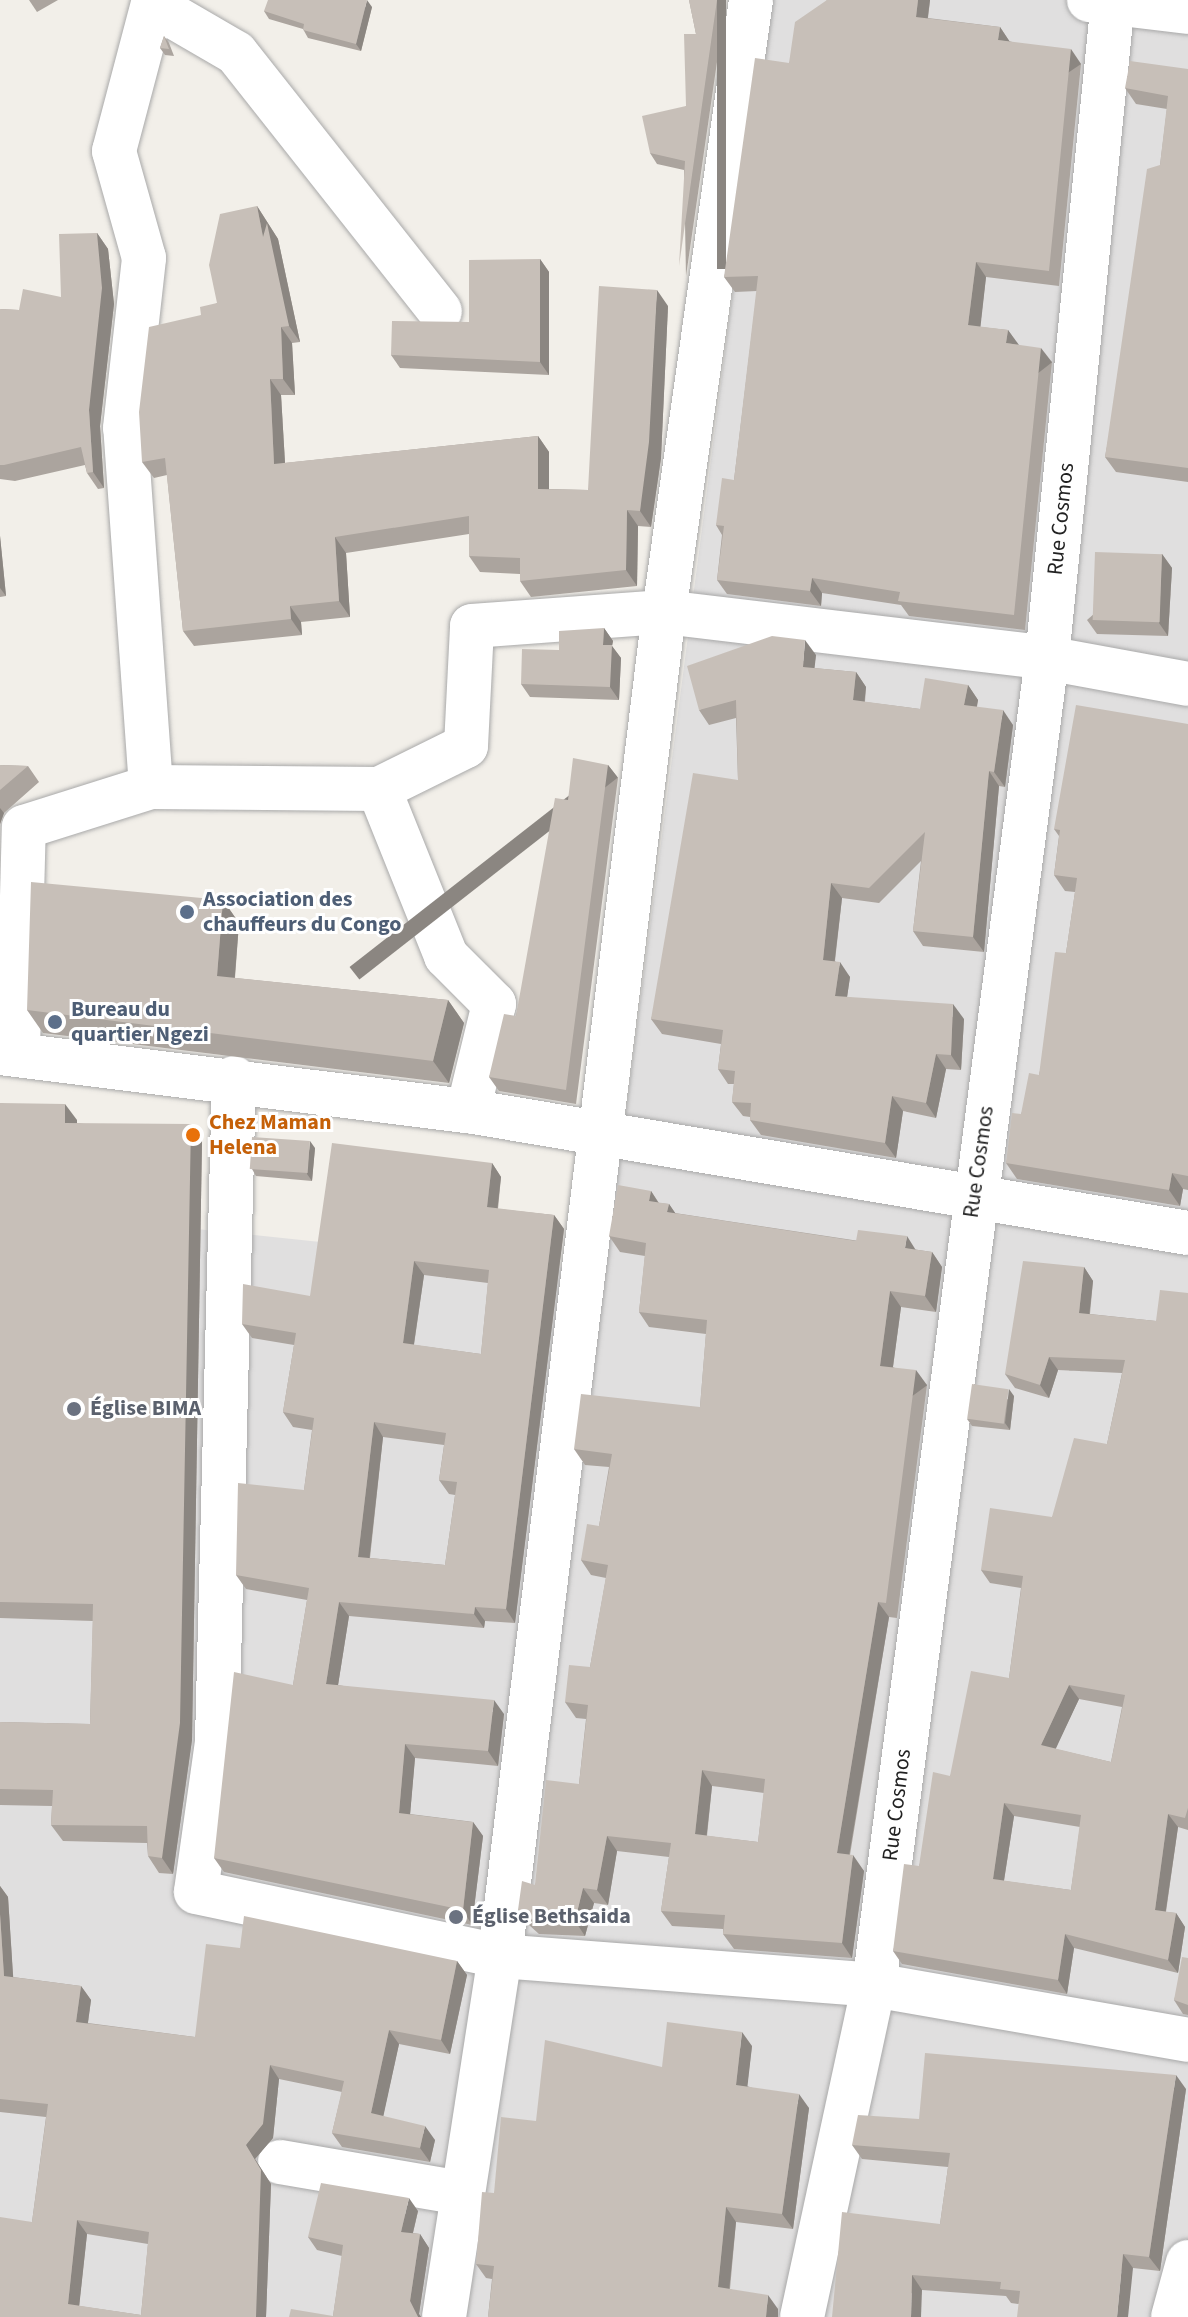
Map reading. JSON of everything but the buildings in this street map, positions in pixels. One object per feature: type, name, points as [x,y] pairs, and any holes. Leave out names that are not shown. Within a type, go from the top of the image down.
[{"type":"street","points":[[444,2317],[500,1956],[664,612],[751,0]]},
{"type":"street","points":[[1105,1],[1188,12]]},
{"type":"street","name":"Rue Cosmos","points":[[802,2317],[874,1985],[1047,658],[1105,1]]},
{"type":"street","points":[[151,787],[125,428],[144,258],[114,151],[156,4],[236,53],[440,311]]},
{"type":"street","points":[[1188,684],[1047,658],[664,612],[472,626],[466,746],[379,789],[151,787],[24,827],[9,1051],[468,1111],[974,1200],[1188,1233]]},
{"type":"street","points":[[379,789],[446,956],[494,1004],[468,1111]]},
{"type":"street","points":[[234,1078],[217,1742],[196,1892],[500,1956],[874,1985],[1188,2040]]},
{"type":"street","points":[[280,2162],[462,2193]]},
{"type":"street","points":[[1173,2317],[1188,2262]]},
{"type":"shaded area","points":[[771,0],[1188,0],[1188,2317],[0,2317],[0,1445],[53,1214],[605,1272]]},
{"type":"place","name":"Association des chauffeurs du Congo","points":[[187,912]]},
{"type":"place","name":"Bureau du quartier Ngezi","points":[[55,1022]]},
{"type":"place","name":"Chez Maman Helena","points":[[193,1135]]},
{"type":"place","name":"Église BIMA","points":[[74,1409]]},
{"type":"place","name":"Église Bethsaida","points":[[456,1917]]}]
